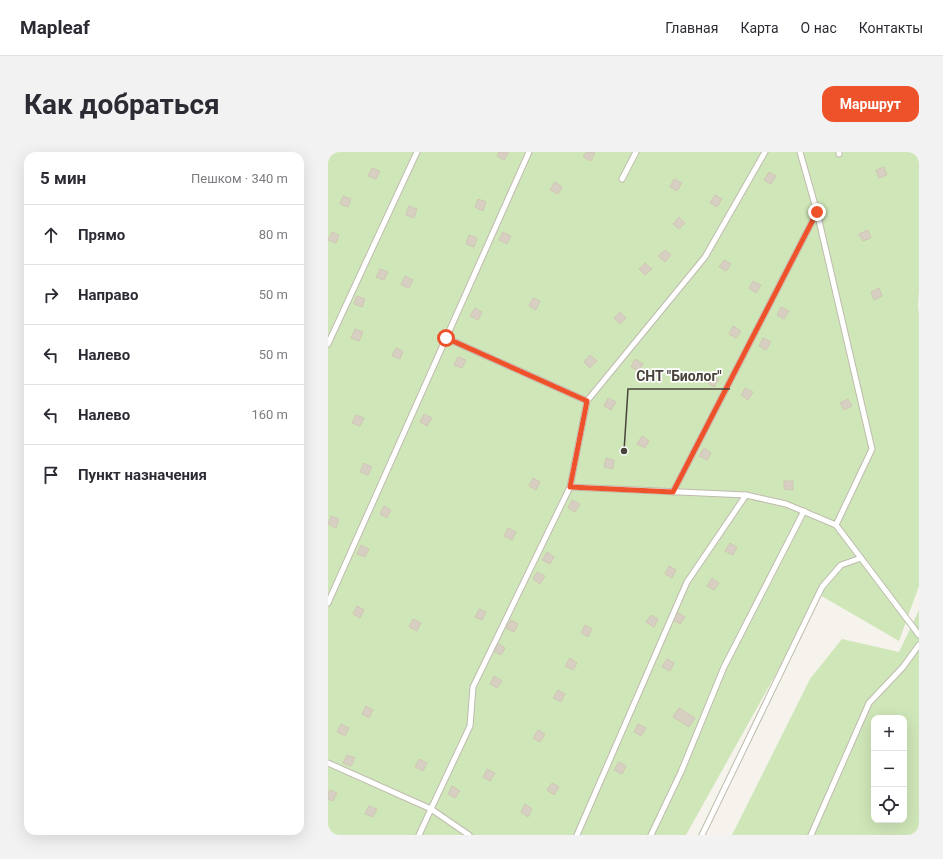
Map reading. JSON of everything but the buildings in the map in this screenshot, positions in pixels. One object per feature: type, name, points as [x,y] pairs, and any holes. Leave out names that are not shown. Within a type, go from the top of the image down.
[{"type":"lane","points":[[328,344],[417,152]]},
{"type":"lane","points":[[328,603],[529,152]]},
{"type":"lane","points":[[622,179],[636,152]]},
{"type":"lane","points":[[419,835],[470,726],[473,687],[570,487],[587,401],[705,257],[765,152]]},
{"type":"lane","points":[[800,152],[817,212],[872,449],[836,525]]},
{"type":"lane","points":[[673,492],[817,212]]},
{"type":"lane","points":[[446,338],[587,401]]},
{"type":"lane","points":[[570,487],[746,495],[786,504],[804,511],[836,525],[919,635]]},
{"type":"lane","points":[[577,835],[687,582],[746,495]]},
{"type":"lane","points":[[651,835],[681,772],[724,666],[804,511]]},
{"type":"lane","points":[[702,835],[822,587],[842,565],[861,558]]},
{"type":"lane","points":[[811,835],[869,702],[903,667],[919,645]]},
{"type":"lane","points":[[328,763],[431,809],[469,835]]},
{"type":"green space","points":[[328,152],[919,152],[919,586],[899,641],[820,595],[686,835],[328,835]]},
{"type":"green space","points":[[919,610],[919,835],[732,835],[810,679],[842,639],[899,652]]},
{"type":"place","name":"СНТ \"Биолог\"","points":[[624,451]]},
{"type":"route","points":[[446,338],[587,401],[570,487],[673,492],[817,212]]}]
